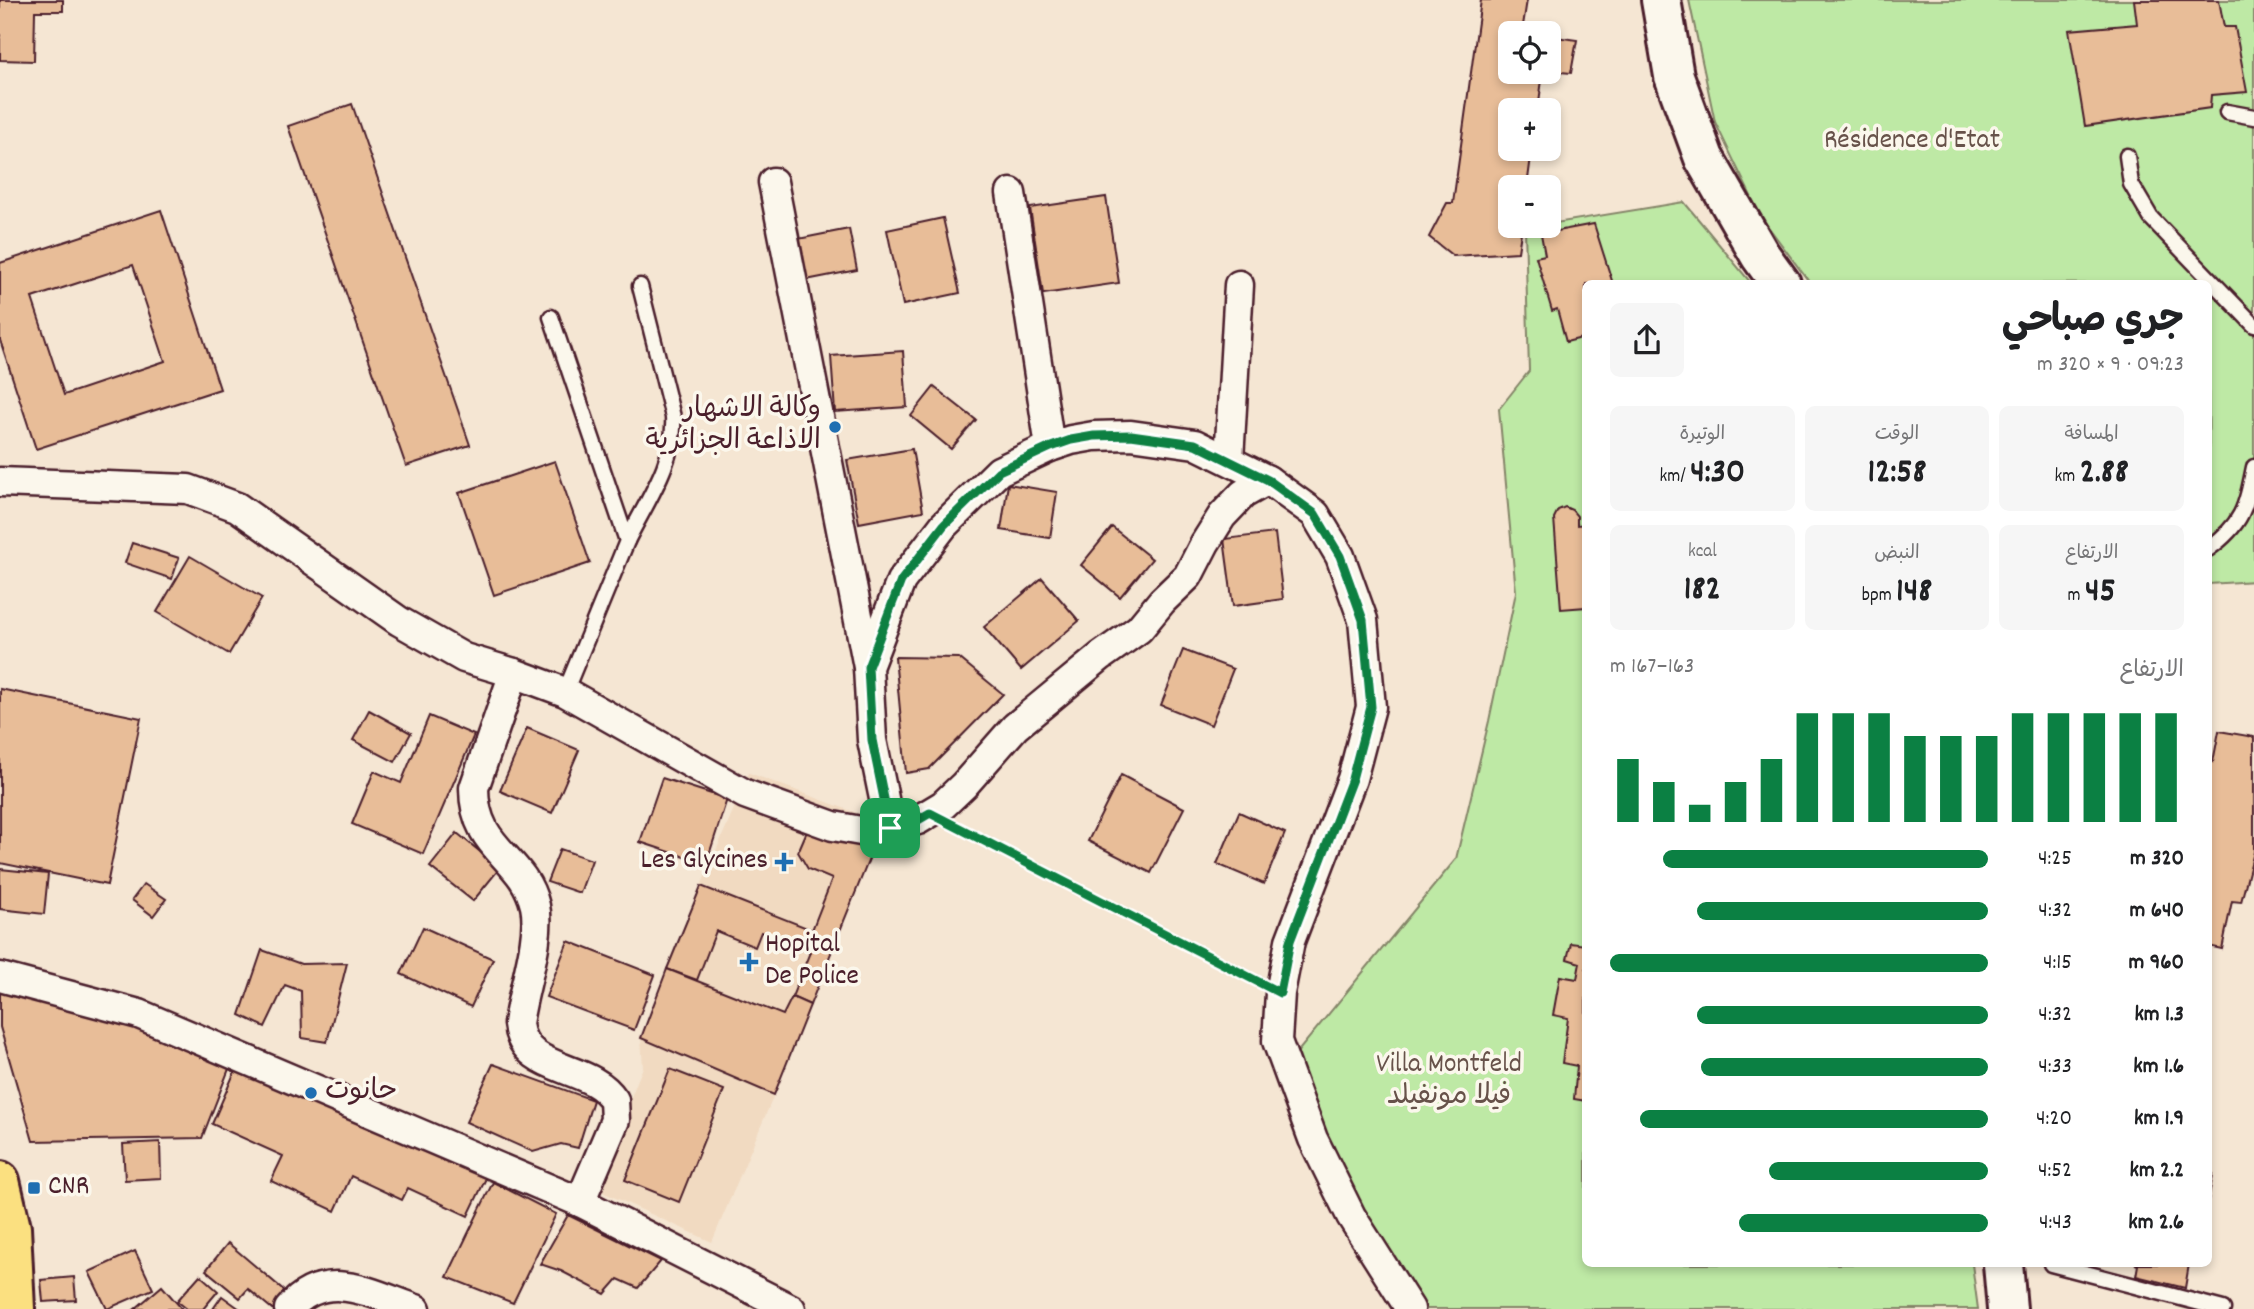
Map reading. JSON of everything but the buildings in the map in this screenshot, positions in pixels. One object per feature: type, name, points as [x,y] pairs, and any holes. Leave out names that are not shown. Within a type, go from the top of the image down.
[{"type":"main road","points":[[1661,0],[1674,76],[1704,159],[1760,255],[1778,280]]},
{"type":"main road","points":[[0,1181],[10,1228],[15,1309]]},
{"type":"main road","points":[[2003,1267],[2007,1309]]},
{"type":"street","points":[[773,182],[868,667],[872,740],[890,828]]},
{"type":"street","points":[[1011,193],[1051,447]]},
{"type":"street","points":[[1229,460],[1239,285]]},
{"type":"street","points":[[868,667],[901,581],[944,525],[999,471],[1051,447],[1094,436],[1131,435],[1195,444],[1268,480],[1315,514],[1340,556],[1363,620],[1371,707],[1352,779],[1290,941],[1280,993],[1277,1041],[1313,1139],[1350,1216],[1410,1309]]},
{"type":"street","points":[[0,482],[188,489],[237,507],[399,621],[464,658],[565,692],[744,794],[833,827],[861,831],[890,828],[918,820],[943,805],[1015,727],[1101,656],[1139,629],[1162,601],[1188,576],[1222,516],[1243,494],[1268,480]]},
{"type":"street","points":[[514,673],[474,788],[474,803],[484,832],[518,873],[529,889],[535,905],[537,923],[518,1024],[521,1040],[531,1053],[600,1085],[614,1100],[614,1121],[580,1202]]},
{"type":"street","points":[[0,977],[139,1014],[580,1202],[791,1309]]},
{"type":"street","points":[[289,1309],[299,1297],[311,1290],[337,1285],[415,1309]]},
{"type":"lane","points":[[2227,112],[2254,117]]},
{"type":"lane","points":[[2127,156],[2131,184],[2151,218],[2211,280]]},
{"type":"lane","points":[[2212,281],[2254,325]]},
{"type":"lane","points":[[565,692],[627,541],[668,459],[674,435],[673,417],[640,286]]},
{"type":"lane","points":[[551,317],[627,541]]},
{"type":"lane","points":[[2212,546],[2226,536],[2246,507],[2254,467]]},
{"type":"lane","points":[[2062,1267],[2223,1309]]},
{"type":"path","points":[[930,813],[1280,993]]},
{"type":"shaded area","name":"Hopital De Police","points":[[749,773],[881,822],[774,1095],[712,1242],[594,1188],[643,1067],[641,1038]]},
{"type":"green space","name":"Résidence d'Etat","points":[[1689,0],[2254,0],[2254,581],[2212,584],[2212,280],[1808,280],[1761,217],[1715,122]]},
{"type":"green space","name":"Villa Montfeld فيلا مونفيلد","points":[[1684,202],[1749,280],[1582,280],[1582,1267],[1972,1267],[1978,1309],[1420,1309],[1327,1150],[1295,1055],[1456,859],[1516,592],[1499,409],[1529,371],[1525,238],[1561,238],[1561,222]]},
{"type":"place","name":"وكالة الاشهار الاذاعة الجزائرية","points":[[835,427]]},
{"type":"place","name":"Les Glycines","points":[[784,862]]},
{"type":"place","name":"Hopital De Police","points":[[749,962]]},
{"type":"place","name":"حانوت","points":[[311,1093]]},
{"type":"place","name":"CNR","points":[[34,1188]]},
{"type":"route","points":[[1131,435],[1195,444],[1268,480],[1315,514],[1340,556],[1363,620],[1371,707],[1352,779],[1290,941],[1280,993],[930,813],[918,820],[890,828],[872,740],[868,667],[901,581],[944,525],[999,471],[1071,440],[1131,435]]}]
